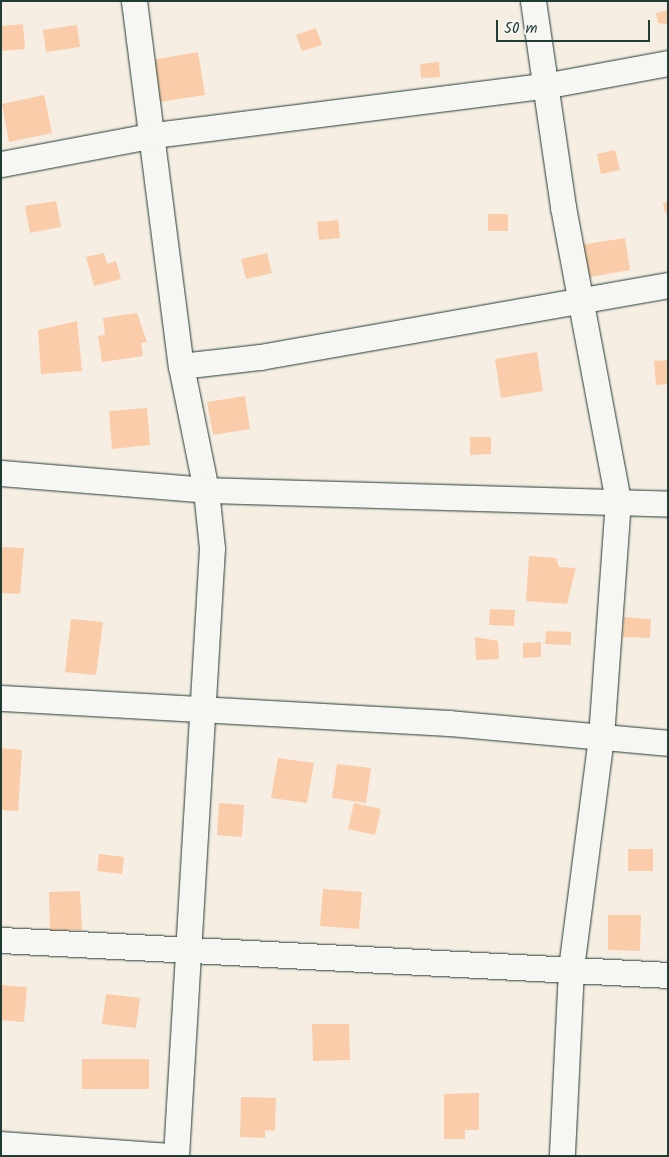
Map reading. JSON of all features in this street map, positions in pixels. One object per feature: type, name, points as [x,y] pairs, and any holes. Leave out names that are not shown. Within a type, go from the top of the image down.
[{"type":"street","points":[[134,1],[154,135],[181,366],[206,490],[212,548],[176,1156]]},
{"type":"street","points":[[533,1],[544,86],[580,298],[618,500],[601,737],[571,970],[562,1156]]},
{"type":"street","points":[[1,164],[154,135],[544,86],[668,63]]},
{"type":"street","points":[[181,366],[498,317],[580,298],[668,285]]},
{"type":"street","points":[[1,473],[206,490],[618,500],[668,504]]},
{"type":"street","points":[[1,698],[449,723],[668,743]]},
{"type":"street","points":[[1,940],[187,948],[668,975]]},
{"type":"street","points":[[1,1144],[168,1156]]},
{"type":"building","points":[[668,10],[668,24],[658,23],[656,13]]},
{"type":"building","points":[[23,24],[25,49],[1,51],[1,26]]},
{"type":"building","points":[[77,25],[80,47],[46,52],[43,30]]},
{"type":"building","points":[[316,28],[322,45],[302,51],[296,35]]},
{"type":"building","points":[[198,52],[205,95],[159,102],[152,60]]},
{"type":"building","points":[[439,62],[440,77],[421,78],[420,64]]},
{"type":"building","points":[[44,95],[52,133],[9,142],[2,104]]},
{"type":"building","points":[[615,150],[620,170],[601,174],[597,154]]},
{"type":"building","points":[[56,201],[61,227],[30,233],[25,206]]},
{"type":"building","points":[[663,202],[668,203],[668,213],[665,213]]},
{"type":"building","points":[[488,214],[508,214],[508,231],[488,231]]},
{"type":"building","points":[[338,220],[340,238],[319,240],[317,222]]},
{"type":"building","points":[[625,238],[630,270],[584,278],[579,245]]},
{"type":"building","points":[[104,253],[107,264],[116,261],[121,279],[94,286],[86,257]]},
{"type":"building","points":[[267,253],[272,273],[246,279],[241,259]]},
{"type":"building","points":[[137,313],[147,342],[141,343],[143,356],[102,362],[98,336],[105,335],[103,318]]},
{"type":"building","points":[[77,321],[82,371],[41,374],[38,330]]},
{"type":"building","points":[[537,352],[543,391],[501,398],[495,359]]},
{"type":"building","points":[[668,360],[668,384],[656,385],[654,361]]},
{"type":"building","points":[[245,396],[250,429],[213,435],[207,402]]},
{"type":"building","points":[[147,408],[150,445],[112,449],[109,411]]},
{"type":"building","points":[[470,437],[491,437],[491,454],[470,455]]},
{"type":"building","points":[[1,547],[24,548],[20,594],[1,593]]},
{"type":"building","points":[[529,556],[556,558],[559,567],[576,568],[567,604],[526,601]]},
{"type":"building","points":[[490,609],[515,610],[514,626],[489,625]]},
{"type":"building","points":[[624,617],[651,619],[650,638],[623,637]]},
{"type":"building","points":[[71,619],[103,622],[96,675],[65,672]]},
{"type":"building","points":[[546,631],[571,632],[571,645],[545,644]]},
{"type":"building","points":[[475,637],[498,641],[499,659],[476,660]]},
{"type":"building","points":[[541,642],[541,657],[523,658],[523,643]]},
{"type":"building","points":[[1,748],[22,750],[18,811],[1,810]]},
{"type":"building","points":[[278,758],[314,763],[307,803],[271,798]]},
{"type":"building","points":[[337,764],[371,768],[366,803],[332,798]]},
{"type":"building","points":[[219,803],[244,805],[242,837],[217,835]]},
{"type":"building","points":[[354,803],[381,809],[375,835],[348,829]]},
{"type":"building","points":[[628,849],[653,849],[653,871],[628,871]]},
{"type":"building","points":[[99,854],[124,857],[122,874],[97,871]]},
{"type":"building","points":[[323,889],[362,892],[359,929],[320,926]]},
{"type":"building","points":[[80,891],[82,930],[50,931],[49,892]]},
{"type":"building","points":[[608,915],[641,915],[640,951],[608,950]]},
{"type":"building","points":[[1,985],[27,987],[24,1022],[1,1020]]},
{"type":"building","points":[[106,994],[140,998],[136,1028],[102,1024]]},
{"type":"building","points":[[312,1024],[349,1024],[350,1060],[313,1061]]},
{"type":"building","points":[[82,1059],[149,1059],[149,1089],[82,1089]]},
{"type":"building","points":[[479,1093],[479,1130],[465,1130],[465,1139],[444,1139],[444,1094]]},
{"type":"building","points":[[241,1097],[276,1098],[275,1131],[265,1130],[265,1138],[240,1137]]}]
